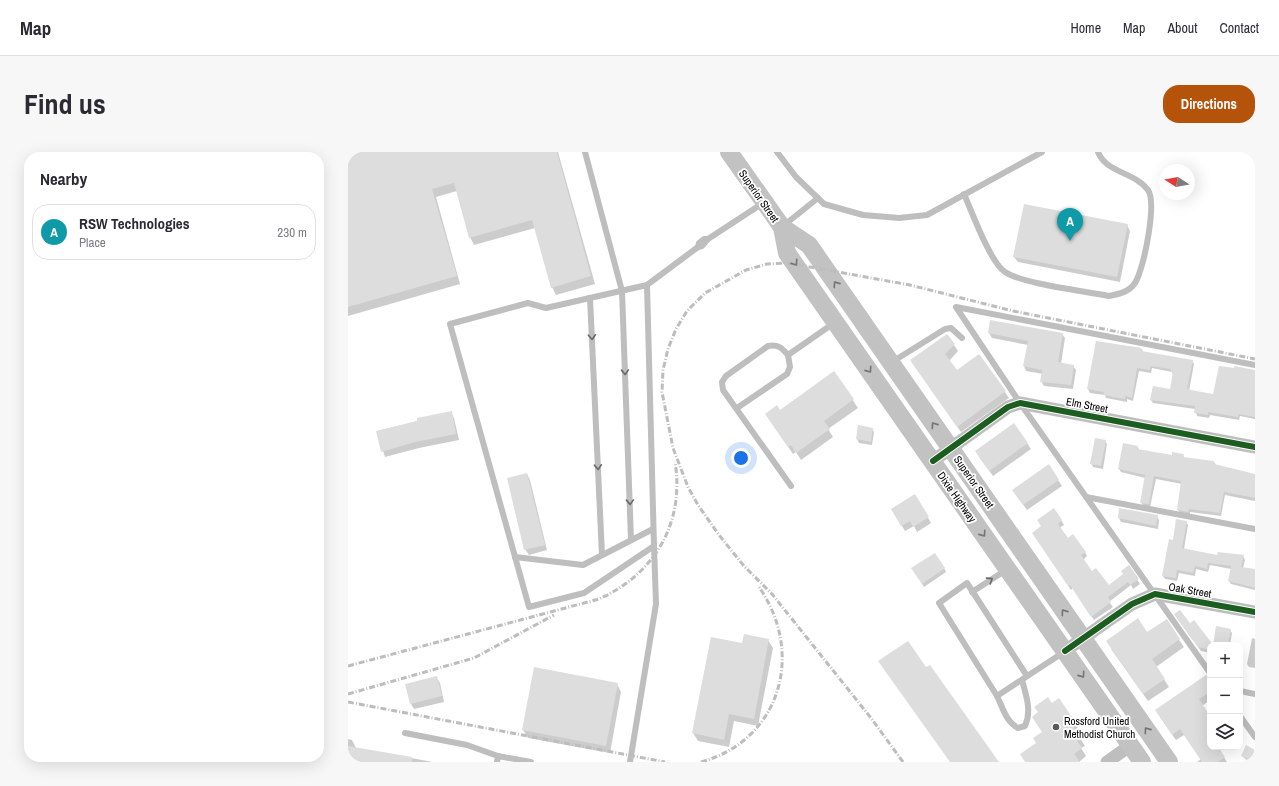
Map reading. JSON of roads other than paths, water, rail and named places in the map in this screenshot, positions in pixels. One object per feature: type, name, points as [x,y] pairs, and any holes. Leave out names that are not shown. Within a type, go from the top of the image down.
[{"type":"main road","name":"Superior Street","points":[[728,152],[782,227],[809,245],[1169,762]]},
{"type":"main road","name":"Dixie Highway","points":[[782,227],[787,253],[1142,762]]},
{"type":"main road","points":[[836,322],[854,310]]},
{"type":"street","points":[[933,461],[1008,407],[1020,403]]},
{"type":"street","name":"Elm Street","points":[[1020,403],[1255,447]]},
{"type":"street","name":"Oak Street","points":[[1065,651],[1132,604],[1155,594],[1255,612]]},
{"type":"street","points":[[1107,762],[1131,745]]},
{"type":"lane","points":[[585,152],[622,291],[631,540]]},
{"type":"lane","points":[[777,152],[796,177],[824,204],[863,215],[899,218],[927,215],[1042,152]]},
{"type":"lane","points":[[964,194],[994,260],[1005,272],[1022,279],[1109,296],[1123,294],[1135,283],[1142,264],[1152,209],[1149,191],[1138,179],[1110,167],[1098,152]]},
{"type":"lane","points":[[782,227],[818,198]]},
{"type":"lane","points":[[654,546],[584,593],[529,607],[450,324],[528,303],[546,308],[647,285],[698,247],[699,242],[704,239],[708,239],[764,202]]},
{"type":"lane","points":[[630,762],[656,604],[647,285]]},
{"type":"lane","points":[[590,298],[602,555]]},
{"type":"lane","points":[[1207,669],[1020,403],[956,307],[1255,364]]},
{"type":"lane","points":[[788,355],[836,322]]},
{"type":"lane","points":[[890,362],[945,329],[951,328],[962,338]]},
{"type":"lane","points":[[736,408],[787,374],[790,367],[788,355],[782,348],[776,345],[768,346],[726,376],[722,382],[723,390],[791,486]]},
{"type":"lane","points":[[1086,497],[1255,529]]},
{"type":"lane","points":[[515,557],[583,565],[653,529]]},
{"type":"lane","points":[[972,592],[1008,569]]},
{"type":"lane","points":[[967,583],[972,592],[1024,678],[1029,710],[1028,719],[1025,726],[1018,728],[1007,719],[997,696],[939,603],[967,583]]},
{"type":"lane","points":[[997,696],[1065,651]]},
{"type":"lane","points":[[1243,692],[1255,694]]},
{"type":"lane","points":[[1243,720],[1255,737]]},
{"type":"lane","points":[[405,734],[467,745],[498,759],[531,762]]},
{"type":"railway","points":[[903,762],[871,718],[772,594],[744,566],[719,535],[698,505],[688,487],[673,448],[662,392],[663,370],[668,349],[676,329],[687,311],[705,293],[746,270],[767,264],[788,263],[910,285],[1013,311],[1255,359]]},
{"type":"railway","points":[[348,666],[599,599],[619,588],[636,575],[662,544],[670,525],[675,505],[677,484],[675,462]]},
{"type":"railway","points":[[701,762],[728,751],[750,735],[767,714],[777,691],[782,666],[781,639],[773,613],[759,587]]},
{"type":"railway","points":[[348,694],[474,658],[554,615]]},
{"type":"railway","points":[[348,702],[665,762]]},
{"type":"place","name":"RSW Technologies","points":[[1070,241]]},
{"type":"place","name":"Rossford United Methodist Church","points":[[1056,727]]}]
